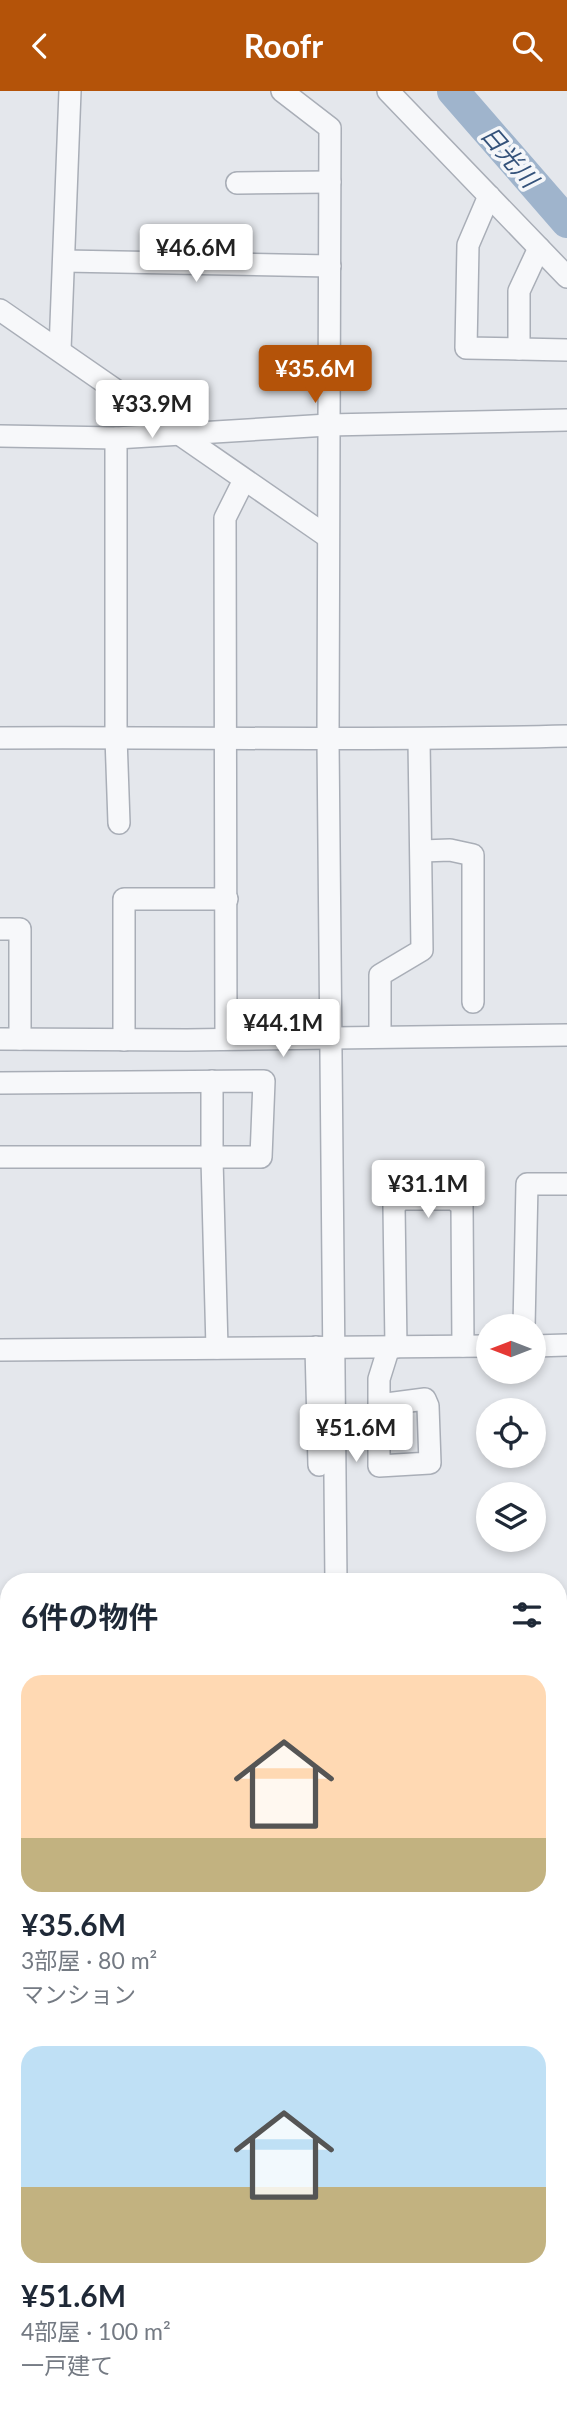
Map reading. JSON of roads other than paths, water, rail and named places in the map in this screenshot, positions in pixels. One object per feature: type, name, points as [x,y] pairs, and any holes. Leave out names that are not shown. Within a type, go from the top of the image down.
[{"type":"street","points":[[60,350],[70,91]]},
{"type":"street","points":[[282,91],[330,128],[329,1037],[325,1347],[319,1465]]},
{"type":"street","points":[[388,91],[567,278]]},
{"type":"street","points":[[237,183],[330,183]]},
{"type":"street","points":[[489,196],[468,245],[466,348],[567,350]]},
{"type":"street","points":[[519,349],[519,291],[539,248]]},
{"type":"street","points":[[64,261],[330,266]]},
{"type":"street","points":[[0,310],[328,537]]},
{"type":"street","points":[[0,436],[116,438],[328,425],[567,420]]},
{"type":"street","points":[[116,438],[116,737],[119,823]]},
{"type":"street","points":[[226,1039],[225,517],[244,479]]},
{"type":"street","points":[[0,738],[419,740],[567,736]]},
{"type":"street","points":[[380,1037],[380,975],[422,950],[419,740]]},
{"type":"street","points":[[422,851],[450,850],[474,855],[474,1002]]},
{"type":"street","points":[[124,1040],[124,899],[227,899]]},
{"type":"street","points":[[0,929],[20,929],[10,1039],[567,1035]]},
{"type":"street","points":[[212,1081],[217,1348]]},
{"type":"street","points":[[0,1083],[264,1081],[261,1157],[0,1157]]},
{"type":"street","points":[[524,1314],[527,1184],[567,1184]]},
{"type":"street","points":[[379,1405],[379,1379],[393,1346],[394,1206],[401,1199],[453,1199],[462,1205],[463,1346]]},
{"type":"street","points":[[546,1346],[567,1345]]},
{"type":"street","points":[[0,1350],[476,1346]]},
{"type":"street","points":[[325,1347],[336,1573]]},
{"type":"waterway","name":"日光川","points":[[453,91],[567,222]]}]
